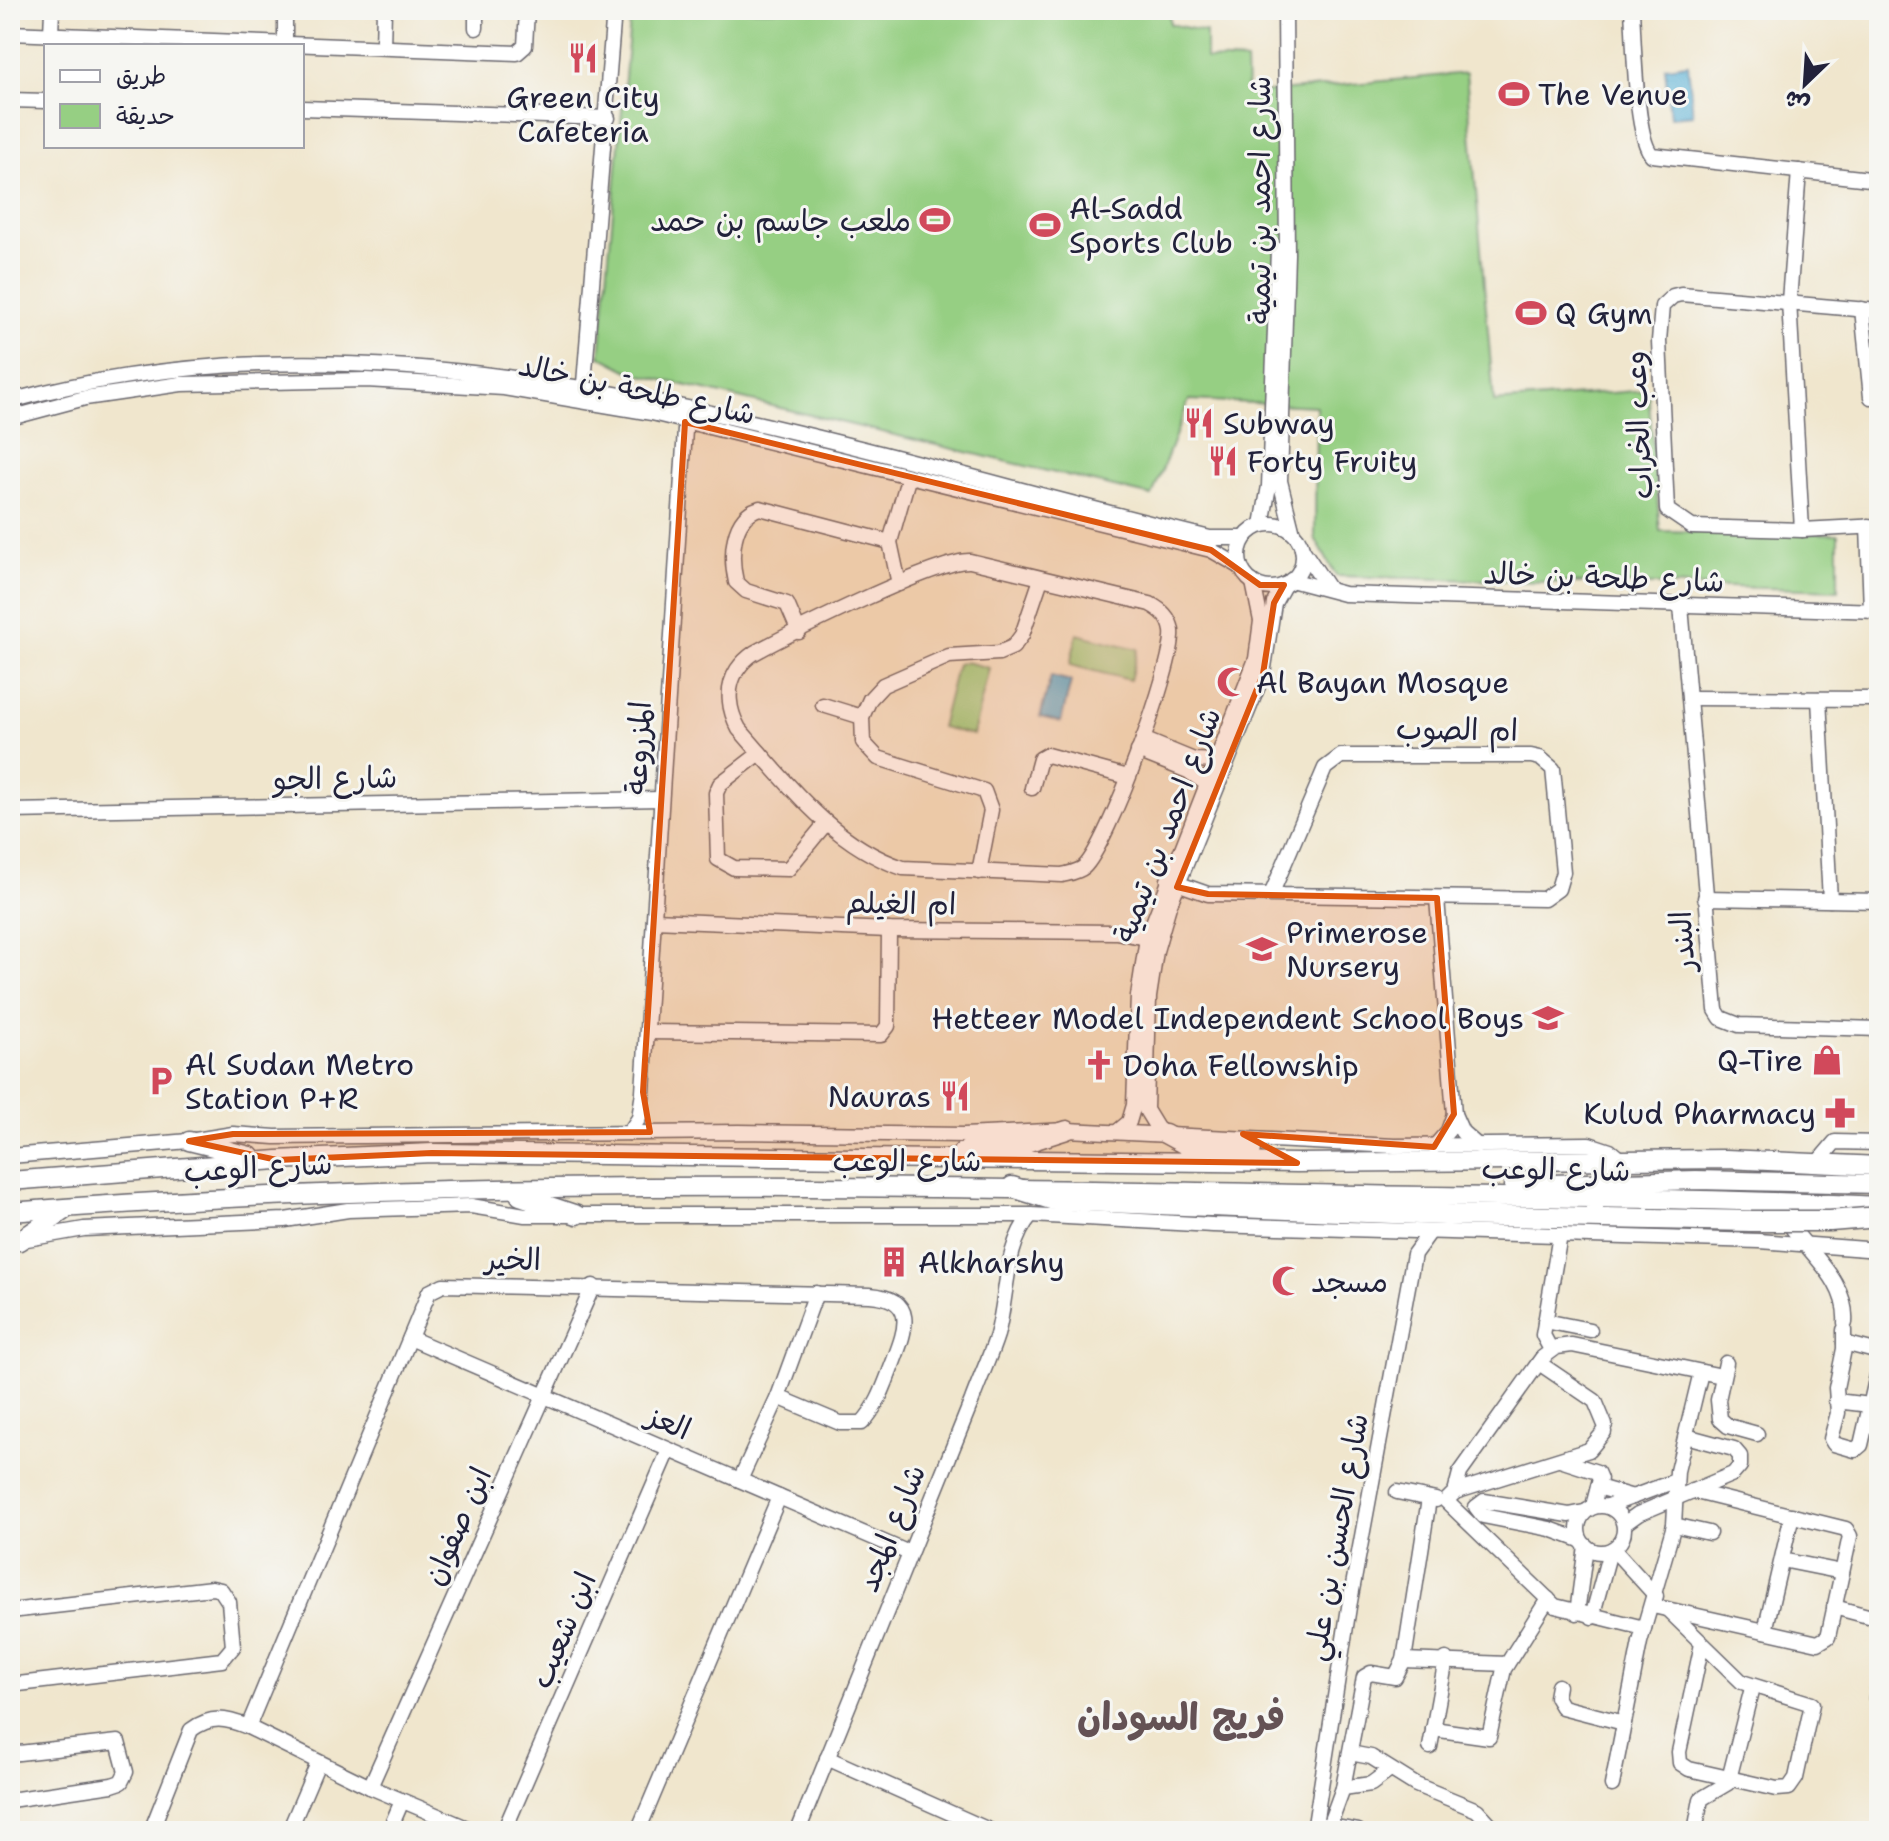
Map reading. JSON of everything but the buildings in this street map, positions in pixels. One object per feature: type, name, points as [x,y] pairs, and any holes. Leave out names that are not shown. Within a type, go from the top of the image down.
[{"type":"highway","points":[[1012,1187],[1054,1200],[1382,1214],[1751,1221],[1830,1221],[1879,1217]]},
{"type":"main road","points":[[954,1157],[978,1146],[1023,1144],[1067,1130]]},
{"type":"main road","points":[[1165,1134],[1187,1146],[1259,1150],[1297,1163]]},
{"type":"main road","points":[[189,1141],[277,1160]]},
{"type":"main road","name":"شارع الوعب","points":[[10,1181],[277,1160],[432,1153],[1297,1163],[1621,1160],[1818,1162],[1879,1166]]},
{"type":"main road","points":[[1494,1196],[1503,1188],[1515,1185],[1696,1180],[1879,1184]]},
{"type":"main road","name":"شارع الوعب","points":[[10,1212],[352,1190],[1012,1187],[1879,1206]]},
{"type":"main road","points":[[493,1190],[577,1215]]},
{"type":"main road","points":[[14,1242],[69,1207]]},
{"type":"street","points":[[51,34],[52,10]]},
{"type":"street","points":[[285,10],[285,43]]},
{"type":"street","points":[[383,47],[384,10]]},
{"type":"street","points":[[476,10],[476,28]]},
{"type":"street","points":[[10,33],[517,53],[526,43],[527,10]]},
{"type":"street","points":[[583,394],[608,118],[614,10]]},
{"type":"street","name":"شارع احمد بن تيمية","points":[[1262,525],[1269,486],[1278,254],[1276,10]]},
{"type":"street","name":"شارع احمد بن تيمية","points":[[1285,10],[1287,254],[1280,481],[1297,539]]},
{"type":"street","points":[[1632,10],[1639,109],[1646,149],[1662,158],[1879,180]]},
{"type":"street","points":[[10,100],[44,101]]},
{"type":"street","points":[[304,108],[608,118]]},
{"type":"street","points":[[1799,171],[1789,301],[1802,530]]},
{"type":"street","name":"وعب الخراب","points":[[1875,611],[1874,526],[1802,530],[1692,527],[1667,510],[1659,341],[1662,306],[1673,296],[1681,294],[1879,311]]},
{"type":"street","points":[[1862,309],[1871,397]]},
{"type":"street","name":"شارع طلحة بن خالد","points":[[10,401],[72,384],[156,371],[309,365],[455,370],[686,415],[1195,535],[1224,540],[1244,538]]},
{"type":"street","name":"شارع طلحة بن خالد","points":[[10,418],[125,390],[230,382],[419,381],[583,394]]},
{"type":"street","name":"شارع طلحة بن خالد","points":[[686,415],[908,479],[1211,550],[1241,567]]},
{"type":"street","name":"المزروعة","points":[[629,1133],[639,1118],[648,1032],[686,415]]},
{"type":"street","points":[[899,584],[890,542],[908,479]]},
{"type":"street","points":[[799,632],[787,604],[746,591],[736,582],[737,529],[742,517],[760,508],[890,542]]},
{"type":"street","points":[[1297,539],[1302,560],[1287,582],[1268,587],[1253,582],[1241,567],[1239,557],[1244,538],[1262,525],[1278,525],[1297,539],[1328,589]]},
{"type":"street","points":[[965,560],[1150,604],[1161,609],[1169,620],[1172,633],[1168,663],[1140,745],[1098,847],[1084,867],[1062,875],[903,868],[880,860],[826,823],[760,753],[732,716],[732,682],[751,655],[899,584],[965,560]]},
{"type":"street","points":[[979,872],[991,810],[984,791],[878,758],[863,742],[862,717],[874,692],[895,680],[949,656],[999,653],[1013,647],[1022,635],[1041,579]]},
{"type":"street","name":"شارع احمد بن تيمية","points":[[1117,1132],[1129,1122],[1134,1105],[1138,996],[1153,940],[1207,784],[1256,659],[1261,621],[1253,582]]},
{"type":"street","name":"شارع احمد بن تيمية","points":[[1173,882],[1263,674],[1272,609],[1287,582]]},
{"type":"street","name":"شارع طلحة بن خالد","points":[[1287,582],[1351,595],[1875,611]]},
{"type":"street","name":"البندر","points":[[1681,606],[1713,1001],[1721,1018],[1739,1025],[1879,1029]]},
{"type":"street","points":[[1689,698],[1879,699]]},
{"type":"street","points":[[1819,699],[1830,900]]},
{"type":"street","points":[[823,705],[862,717]]},
{"type":"street","points":[[1140,745],[1180,761],[1207,784]]},
{"type":"street","points":[[760,753],[720,784],[716,793],[718,859],[734,868],[788,869],[826,823]]},
{"type":"street","points":[[1032,788],[1040,759],[1047,755],[1128,777]]},
{"type":"street","name":"ام الصوب","points":[[1173,882],[1208,894],[1437,898],[1544,899],[1558,889],[1563,872],[1556,776],[1548,763],[1531,756],[1341,756],[1325,768],[1271,895]]},
{"type":"street","points":[[1180,761],[1217,761]]},
{"type":"street","name":"شارع الجو","points":[[10,811],[661,799]]},
{"type":"street","points":[[1437,898],[1454,1114],[1462,1132],[1478,1146]]},
{"type":"street","points":[[1705,898],[1879,901]]},
{"type":"street","name":"ام الغيلم","points":[[654,920],[889,930],[1106,932],[1153,940]]},
{"type":"street","points":[[648,1032],[881,1035],[888,1026],[889,930]]},
{"type":"street","name":"شارع احمد بن تيمية","points":[[1153,940],[1146,1105],[1150,1120],[1165,1134]]},
{"type":"street","name":"المزروعة","points":[[643,1092],[647,1116],[656,1132]]},
{"type":"street","points":[[1434,1147],[1448,1131],[1454,1114]]},
{"type":"street","name":"شارع الوعب","points":[[10,1156],[189,1141],[233,1134],[275,1137],[656,1132],[964,1135],[1067,1130],[1434,1147],[1589,1144],[1610,1151],[1621,1160]]},
{"type":"street","points":[[1818,1162],[1835,1142],[1879,1143]]},
{"type":"street","name":"شارع الوعب","points":[[1759,1241],[1790,1225],[1805,1203]]},
{"type":"street","name":"شارع الوعب","points":[[14,1242],[84,1229],[285,1220],[348,1210],[471,1206],[525,1215],[1031,1215],[1430,1232],[1759,1241],[1879,1250]]},
{"type":"street","points":[[996,1214],[1014,1240]]},
{"type":"street","name":"شارع المجد","points":[[798,1831],[996,1336],[1008,1290],[1014,1240],[1031,1215]]},
{"type":"street","points":[[1790,1225],[1809,1246],[1843,1301],[1844,1332],[1836,1401],[1838,1413],[1831,1439],[1837,1445],[1855,1450],[1862,1443],[1879,1367]]},
{"type":"street","points":[[1400,1230],[1414,1254]]},
{"type":"street","name":"شارع الحسن بن علي","points":[[1319,1827],[1371,1487],[1414,1254],[1430,1232]]},
{"type":"street","points":[[1551,1350],[1543,1338],[1560,1235]]},
{"type":"street","name":"الخير","points":[[248,1727],[429,1292],[438,1286],[593,1286],[816,1293],[890,1299],[904,1315],[902,1337],[877,1405],[862,1423],[840,1423],[778,1397]]},
{"type":"street","name":"ابن صفوان","points":[[370,1787],[593,1286]]},
{"type":"street","points":[[740,1480],[778,1397],[816,1293]]},
{"type":"street","points":[[1545,1321],[1590,1330]]},
{"type":"street","points":[[1844,1332],[1879,1352]]},
{"type":"street","name":"العز","points":[[410,1338],[909,1553]]},
{"type":"street","points":[[1450,1496],[1460,1473],[1539,1363],[1551,1350],[1572,1345],[1701,1372],[1724,1370],[1719,1414],[1723,1424],[1757,1434]]},
{"type":"street","points":[[1371,1487],[1429,1499],[1450,1496],[1589,1450],[1605,1428],[1595,1401],[1539,1363]]},
{"type":"street","points":[[1612,1785],[1644,1628],[1658,1604],[1674,1525],[1675,1481],[1701,1372]]},
{"type":"street","points":[[1836,1401],[1870,1405]]},
{"type":"street","points":[[1728,1447],[1733,1428]]},
{"type":"street","points":[[1624,1524],[1638,1514],[1737,1471],[1740,1456],[1728,1447],[1686,1436]]},
{"type":"street","name":"ابن شعيب","points":[[504,1831],[669,1450]]},
{"type":"street","points":[[1557,1459],[1594,1469],[1599,1475],[1595,1508],[1578,1525],[1583,1543],[1585,1615]]},
{"type":"street","points":[[1476,1507],[1484,1501],[1569,1515],[1633,1497],[1675,1481]]},
{"type":"street","points":[[1598,1487],[1633,1497]]},
{"type":"street","points":[[1658,1604],[1822,1643],[1828,1637],[1850,1536],[1846,1529],[1692,1491]]},
{"type":"street","points":[[1450,1496],[1476,1507],[1483,1516],[1550,1529],[1583,1543],[1593,1551],[1611,1550]]},
{"type":"street","points":[[1450,1496],[1561,1610],[1644,1628]]},
{"type":"street","points":[[638,1831],[779,1497]]},
{"type":"street","points":[[1358,1831],[1319,1827],[1343,1788],[1364,1677],[1371,1673],[1395,1677],[1400,1673],[1429,1499]]},
{"type":"street","points":[[1585,1615],[1611,1550],[1623,1538],[1621,1516],[1595,1508]]},
{"type":"street","points":[[1765,1631],[1792,1515]]},
{"type":"street","points":[[1674,1525],[1709,1533]]},
{"type":"street","points":[[1611,1550],[1658,1604],[1702,1644],[1734,1676],[1752,1688],[1812,1704],[1796,1778],[1784,1789],[1689,1769],[1678,1758],[1702,1644]]},
{"type":"street","points":[[1782,1560],[1842,1572]]},
{"type":"street","points":[[10,1611],[212,1588],[221,1590],[229,1602],[233,1647],[222,1660],[10,1685]]},
{"type":"street","points":[[1433,1729],[1489,1737],[1507,1664],[1548,1599]]},
{"type":"street","points":[[1834,1607],[1879,1619]]},
{"type":"street","points":[[1404,1660],[1446,1659],[1507,1664]]},
{"type":"street","points":[[1430,1747],[1446,1659]]},
{"type":"street","points":[[1879,1678],[1876,1698],[1879,1713]]},
{"type":"street","points":[[1558,1686],[1556,1697],[1562,1707],[1624,1723]]},
{"type":"street","points":[[1695,1831],[1701,1799],[1723,1787],[1729,1777],[1752,1688]]},
{"type":"street","points":[[151,1831],[191,1730],[214,1719],[229,1719],[248,1727],[452,1827],[474,1831]]},
{"type":"street","points":[[10,1754],[118,1742],[126,1772],[121,1782],[112,1785],[10,1800]]},
{"type":"street","points":[[1350,1753],[1371,1757],[1390,1770],[1477,1810],[1489,1823],[1491,1831]]},
{"type":"street","points":[[827,1758],[991,1831]]},
{"type":"street","points":[[289,1831],[318,1763]]},
{"type":"street","points":[[1343,1788],[1371,1784],[1390,1770]]},
{"type":"street","points":[[389,1831],[402,1801]]},
{"type":"highlighted area","points":[[685,422],[1211,550],[1260,585],[1284,585],[1274,603],[1263,674],[1177,887],[1208,894],[1437,898],[1454,1114],[1434,1147],[1243,1134],[1297,1163],[432,1153],[277,1160],[189,1141],[233,1134],[650,1132],[643,1092]]},
{"type":"green space","name":"Al-Sadd Sports Club","points":[[631,10],[1169,10],[1170,24],[1206,32],[1206,59],[1246,61],[1247,94],[1466,73],[1494,402],[1648,390],[1660,531],[1838,534],[1838,590],[1336,576],[1315,538],[1316,406],[1189,400],[1152,496],[633,373],[600,356]]},
{"type":"green space","points":[[1077,634],[1138,649],[1130,680],[1070,665]]},
{"type":"green space","points":[[966,662],[989,668],[973,735],[941,727],[957,664]]},
{"type":"water","points":[[1688,64],[1693,115],[1670,117],[1665,67]]},
{"type":"water","points":[[1051,676],[1071,681],[1061,722],[1040,717]]},
{"type":"place","name":"Green City Cafeteria","points":[[583,58]]},
{"type":"place","name":"The Venue","points":[[1514,94]]},
{"type":"place","name":"ملعب جاسم بن حمد","points":[[935,220]]},
{"type":"place","name":"Al-Sadd Sports Club","points":[[1045,225]]},
{"type":"place","name":"Q Gym","points":[[1531,313]]},
{"type":"place","name":"Subway","points":[[1199,423]]},
{"type":"place","name":"Forty Fruity","points":[[1223,461]]},
{"type":"place","name":"Al Bayan Mosque","points":[[1232,682]]},
{"type":"place","name":"Primerose Nursery","points":[[1262,949]]},
{"type":"place","name":"Hetteer Model Independent School Boys","points":[[1548,1018]]},
{"type":"place","name":"Q-Tire","points":[[1827,1060]]},
{"type":"place","name":"Doha Fellowship","points":[[1099,1065]]},
{"type":"place","name":"Al Sudan Metro Station P+R","points":[[161,1081]]},
{"type":"place","name":"Nauras","points":[[955,1096]]},
{"type":"place","name":"Kulud Pharmacy","points":[[1840,1113]]},
{"type":"place","name":"Alkharshy","points":[[894,1262]]},
{"type":"place","name":"مسجد","points":[[1287,1281]]},
{"type":"district","name":"فريج السودان","points":[[1181,1716]]}]
